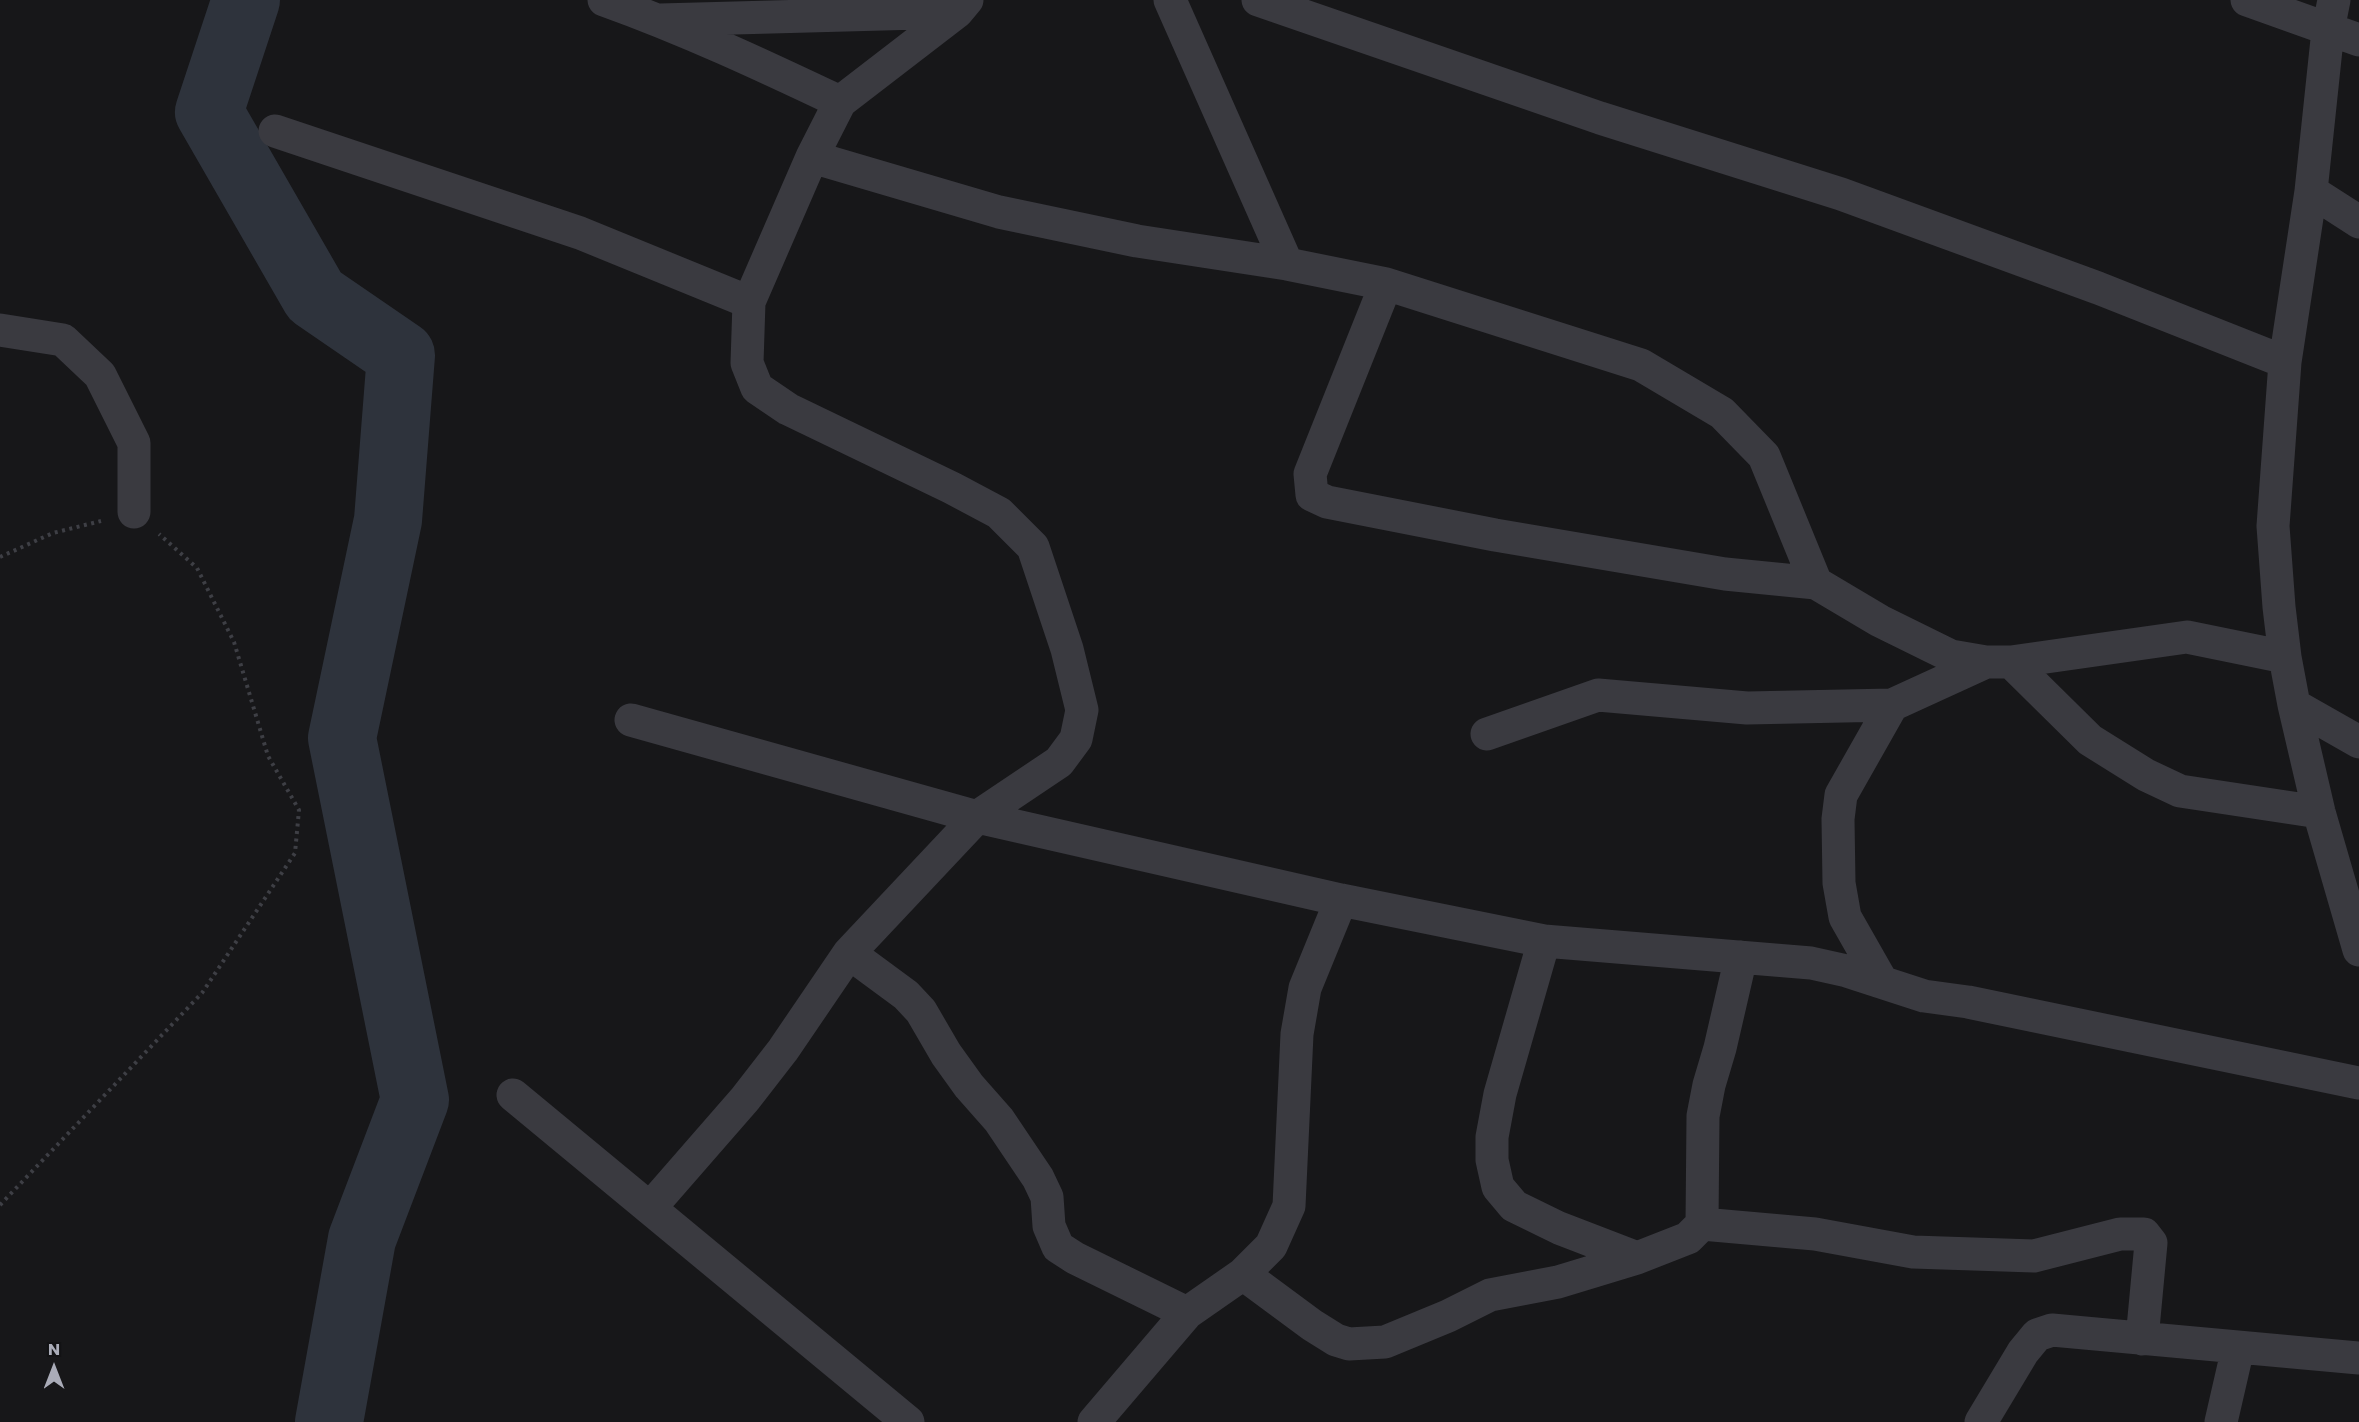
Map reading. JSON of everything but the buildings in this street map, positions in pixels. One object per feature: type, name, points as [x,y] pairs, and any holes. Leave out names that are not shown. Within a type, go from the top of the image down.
[{"type":"street","points":[[604,0],[660,20],[840,102]]},
{"type":"street","points":[[1170,0],[1287,264]]},
{"type":"street","points":[[1258,0],[1600,118],[1841,194],[2098,288],[2285,362]]},
{"type":"street","points":[[2247,0],[2331,15],[2359,40]]},
{"type":"street","points":[[660,20],[962,6]]},
{"type":"street","points":[[650,1208],[777,1059],[849,953],[977,817],[1059,762],[1076,739],[1082,710],[1067,649],[1033,547],[999,513],[788,409],[757,388],[747,363],[750,303],[812,157],[840,102],[962,6]]},
{"type":"street","points":[[2331,15],[2311,190],[2285,362],[2273,526],[2285,657],[2294,705],[2319,812],[2359,950]]},
{"type":"street","points":[[275,131],[580,233],[750,303]]},
{"type":"street","points":[[812,157],[999,212],[1137,241],[1287,264],[1386,284],[1641,365],[1722,413],[1764,456],[1816,583]]},
{"type":"street","points":[[2311,190],[2359,222]]},
{"type":"street","points":[[1386,284],[1310,474],[1312,495],[1327,502],[1495,535],[1725,574],[1816,583],[1880,621],[1951,656],[1999,662],[2090,740],[2146,775],[2180,791],[2319,812]]},
{"type":"street","points":[[0,330],[63,340],[100,375],[134,443],[134,512]]},
{"type":"street","points":[[1486,734],[1598,695],[1748,708],[1892,705],[1999,662],[2187,637],[2285,657]]},
{"type":"street","points":[[1882,982],[1845,917],[1839,883],[1838,819],[1841,795],[1892,705]]},
{"type":"street","points":[[2294,705],[2359,742]]},
{"type":"street","points":[[631,720],[977,817],[1341,900],[1544,941],[1810,963],[1847,971],[1924,996],[1968,1002],[2359,1083]]},
{"type":"street","points":[[1094,1422],[1187,1313],[1243,1274],[1271,1246],[1289,1206],[1299,1023],[1305,988],[1341,900]]},
{"type":"street","points":[[1544,941],[1500,1094],[1492,1137],[1492,1160],[1498,1186],[1514,1206],[1559,1228],[1637,1258]]},
{"type":"street","points":[[849,953],[906,995],[921,1011],[945,1053],[1019,1147],[1047,1197],[1049,1226],[1058,1247],[1075,1258],[1187,1313]]},
{"type":"street","points":[[1243,1274],[1336,1340],[1349,1344],[1384,1342],[1448,1316],[1490,1295],[1558,1282],[1637,1258],[1688,1238],[1702,1224],[1703,1116],[1708,1085],[1720,1048],[1741,957]]},
{"type":"street","points":[[513,1095],[908,1422]]},
{"type":"street","points":[[1702,1224],[1815,1234],[1913,1252],[2034,1256],[2120,1234],[2144,1234],[2151,1242],[2142,1339]]},
{"type":"street","points":[[1981,1422],[2023,1352],[2037,1335],[2052,1330],[2359,1358]]},
{"type":"street","points":[[2221,1422],[2238,1348]]},
{"type":"path","points":[[0,557],[53,533],[134,512],[197,568],[234,642],[268,756],[299,810],[295,853],[202,993],[0,1204]]},
{"type":"waterway","points":[[246,0],[209,112],[315,296],[401,355],[388,520],[342,738],[415,1100],[362,1239],[329,1422]]}]
